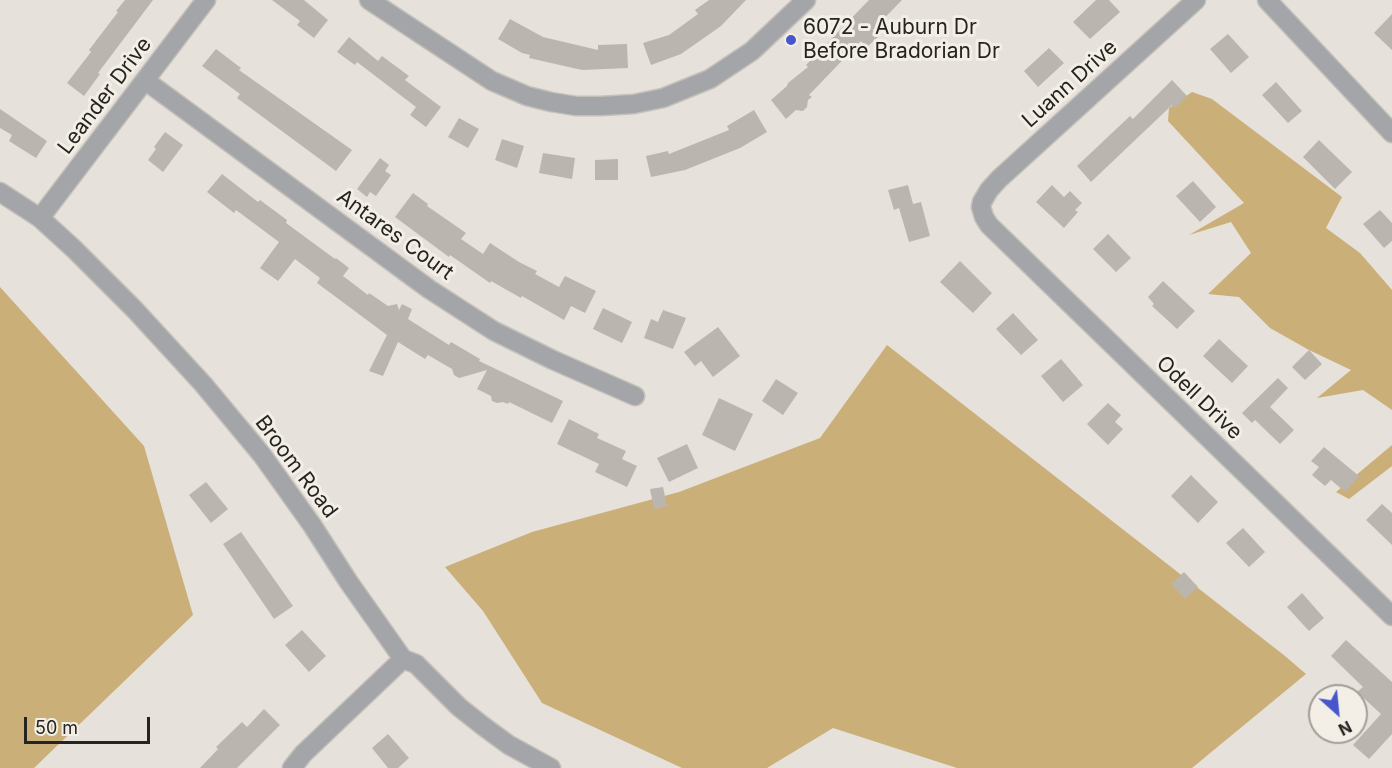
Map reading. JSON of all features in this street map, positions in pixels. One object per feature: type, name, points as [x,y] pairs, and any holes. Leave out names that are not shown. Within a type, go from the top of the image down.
[{"type":"street","name":"Leander Drive","points":[[40,218],[206,0]]},
{"type":"street","points":[[369,0],[477,74],[503,87],[551,102],[576,106],[601,106],[634,104],[663,98],[710,79],[752,51],[806,0]]},
{"type":"street","name":"Luann Drive","points":[[981,207],[988,190],[1196,0]]},
{"type":"street","points":[[1267,0],[1392,133]]},
{"type":"street","name":"Antares Court","points":[[146,81],[429,289],[494,331],[634,396]]},
{"type":"street","name":"Broom Road","points":[[0,192],[40,218],[135,310],[203,384],[262,455],[403,659],[416,664],[459,707],[483,726],[509,745],[551,768]]},
{"type":"street","name":"Odell Drive","points":[[981,207],[989,225],[1392,616]]},
{"type":"street","points":[[292,768],[303,754],[403,659]]},
{"type":"shaded area","points":[[1192,92],[1212,99],[1342,197],[1326,228],[1360,253],[1392,290],[1392,410],[1363,390],[1317,398],[1351,370],[1270,328],[1239,297],[1208,294],[1251,253],[1231,222],[1189,235],[1244,203],[1168,121],[1169,108]]},
{"type":"shaded area","points":[[0,287],[144,446],[193,615],[34,768],[0,768]]},
{"type":"shaded area","points":[[887,345],[1306,674],[1192,768],[957,768],[833,728],[767,768],[682,768],[542,703],[483,611],[445,567],[532,532],[679,492],[820,438]]},
{"type":"shaded area","points":[[1392,445],[1392,466],[1349,499],[1336,492]]},
{"type":"building","points":[[125,0],[153,0],[98,73],[100,74],[84,96],[67,83],[91,52],[89,50]]},
{"type":"building","points":[[272,0],[304,0],[328,20],[314,38],[297,25],[300,21]]},
{"type":"building","points":[[709,0],[746,0],[721,26],[681,54],[651,65],[643,43],[669,35],[698,14],[695,10]]},
{"type":"building","points":[[869,0],[902,0],[873,30],[879,36],[867,47],[861,41],[809,95],[812,97],[808,100],[807,107],[803,111],[796,110],[786,119],[771,100],[808,67],[806,65]]},
{"type":"building","points":[[1096,0],[1109,0],[1120,12],[1090,39],[1073,22]]},
{"type":"building","points":[[1392,14],[1392,50],[1374,33]]},
{"type":"building","points":[[510,19],[543,37],[598,50],[598,45],[627,44],[628,68],[582,70],[529,58],[530,55],[498,39]]},
{"type":"building","points":[[1228,34],[1249,57],[1231,73],[1210,49]]},
{"type":"building","points":[[349,37],[378,61],[382,56],[409,76],[405,80],[441,107],[426,127],[410,115],[416,107],[357,62],[355,65],[337,52]]},
{"type":"building","points":[[1049,48],[1064,63],[1038,87],[1024,71]]},
{"type":"building","points":[[216,49],[241,68],[239,70],[352,150],[336,171],[237,98],[240,94],[202,66]]},
{"type":"building","points":[[1172,80],[1187,96],[1175,108],[1172,105],[1091,182],[1077,166],[1130,116],[1133,119]]},
{"type":"building","points":[[1276,82],[1302,111],[1288,123],[1262,95]]},
{"type":"building","points":[[0,109],[47,141],[36,158],[9,141],[12,135],[0,128]]},
{"type":"building","points":[[754,110],[767,132],[740,148],[685,170],[651,177],[646,156],[668,151],[669,154],[729,130],[727,126]]},
{"type":"building","points":[[459,118],[479,129],[468,148],[448,137]]},
{"type":"building","points":[[165,132],[183,145],[163,172],[148,160]]},
{"type":"building","points":[[502,139],[524,146],[517,168],[495,160]]},
{"type":"building","points":[[1319,140],[1352,172],[1335,189],[1303,157]]},
{"type":"building","points":[[543,153],[575,158],[572,179],[539,173]]},
{"type":"building","points":[[380,158],[389,165],[385,171],[391,175],[376,196],[370,192],[367,197],[357,189]]},
{"type":"building","points":[[618,159],[618,180],[595,180],[595,160]]},
{"type":"building","points":[[222,174],[349,268],[343,276],[368,295],[369,293],[388,306],[397,304],[399,310],[402,304],[412,309],[408,319],[449,345],[451,342],[480,359],[479,361],[563,401],[552,423],[509,402],[508,404],[492,401],[491,396],[477,389],[487,370],[459,378],[454,375],[452,369],[428,355],[425,359],[398,342],[383,376],[369,371],[387,335],[317,283],[320,278],[295,259],[278,281],[260,268],[279,242],[236,210],[234,213],[207,192]]},
{"type":"building","points":[[1193,181],[1216,207],[1200,222],[1176,196]]},
{"type":"building","points":[[908,185],[913,204],[921,202],[930,236],[909,242],[899,208],[894,210],[888,190]]},
{"type":"building","points":[[1052,185],[1064,197],[1070,191],[1082,203],[1075,210],[1078,212],[1064,228],[1036,202]]},
{"type":"building","points":[[413,193],[428,204],[427,206],[466,233],[461,239],[483,254],[490,243],[537,271],[535,274],[559,287],[565,276],[596,291],[585,313],[571,306],[564,320],[522,296],[521,298],[491,281],[490,283],[450,255],[449,257],[395,217]]},
{"type":"building","points":[[1380,210],[1392,223],[1392,241],[1384,248],[1363,224]]},
{"type":"building","points":[[1108,234],[1131,258],[1116,272],[1093,249]]},
{"type":"building","points":[[960,261],[992,293],[973,313],[940,282]]},
{"type":"building","points":[[1163,281],[1195,311],[1177,329],[1152,306],[1154,304],[1148,297]]},
{"type":"building","points":[[603,308],[632,322],[622,343],[593,329]]},
{"type":"building","points":[[663,310],[686,318],[673,349],[644,338],[651,319],[658,322]]},
{"type":"building","points":[[1013,313],[1038,340],[1021,355],[996,329]]},
{"type":"building","points":[[718,327],[740,356],[713,377],[701,361],[695,366],[684,352]]},
{"type":"building","points":[[1219,339],[1248,366],[1232,383],[1203,356]]},
{"type":"building","points":[[1309,350],[1322,364],[1305,380],[1292,367]]},
{"type":"building","points":[[1061,359],[1083,385],[1063,402],[1041,376]]},
{"type":"building","points":[[1278,378],[1288,388],[1270,407],[1294,430],[1280,444],[1255,420],[1252,423],[1242,413]]},
{"type":"building","points":[[776,379],[798,393],[783,415],[762,401]]},
{"type":"building","points":[[719,398],[753,414],[735,451],[702,435]]},
{"type":"building","points":[[1108,403],[1121,415],[1115,422],[1123,429],[1108,445],[1087,424]]},
{"type":"building","points":[[569,419],[599,434],[597,438],[626,451],[622,459],[637,466],[627,487],[595,472],[599,464],[557,444]]},
{"type":"building","points":[[687,444],[698,468],[669,482],[657,458]]},
{"type":"building","points":[[1324,447],[1359,476],[1345,492],[1331,480],[1325,486],[1312,475],[1319,467],[1311,461]]},
{"type":"building","points":[[1191,475],[1218,502],[1198,523],[1171,496]]},
{"type":"building","points":[[206,482],[228,509],[211,523],[189,495]]},
{"type":"building","points":[[663,487],[667,506],[654,509],[650,489]]},
{"type":"building","points":[[1382,504],[1392,513],[1392,545],[1366,520]]},
{"type":"building","points":[[1243,528],[1265,552],[1249,567],[1226,543]]},
{"type":"building","points":[[241,532],[293,606],[274,619],[223,544]]},
{"type":"building","points":[[1184,572],[1198,587],[1185,599],[1171,584]]},
{"type":"building","points":[[1302,593],[1324,618],[1309,631],[1287,607]]},
{"type":"building","points":[[302,630],[326,656],[309,672],[285,645]]},
{"type":"building","points":[[1346,640],[1392,682],[1392,734],[1369,759],[1353,745],[1368,744],[1368,728],[1381,714],[1368,702],[1368,684],[1360,684],[1331,656]]},
{"type":"building","points":[[264,709],[280,725],[237,768],[200,768],[218,749],[216,747],[242,722],[247,727]]},
{"type":"building","points":[[388,734],[409,758],[398,768],[388,768],[372,748]]},
{"type":"place","name":"6072 - Auburn Dr Before Bradorian Dr","points":[[791,40]]}]
